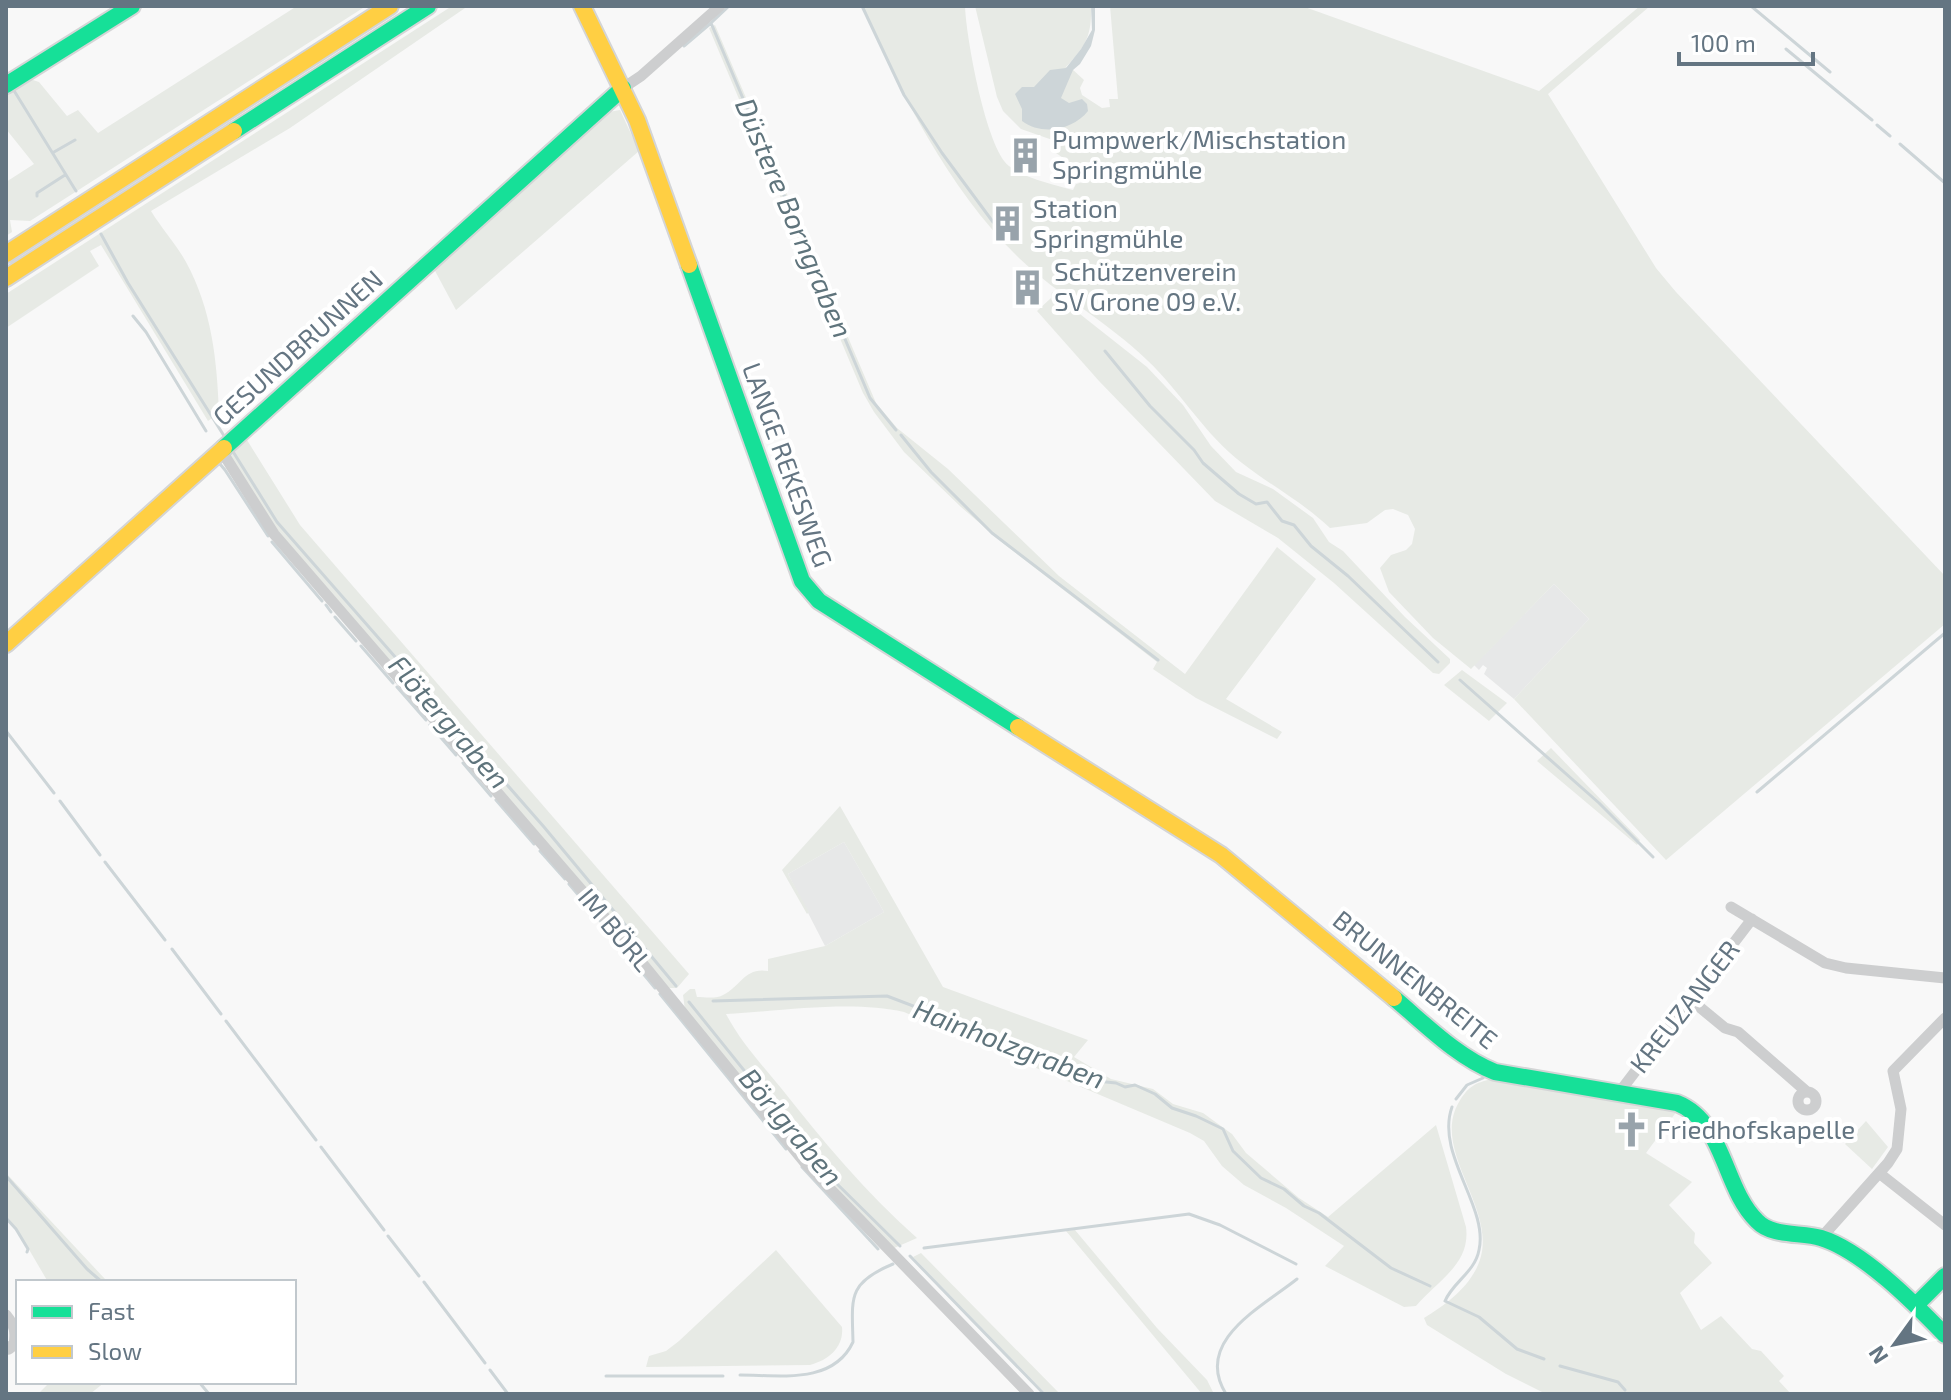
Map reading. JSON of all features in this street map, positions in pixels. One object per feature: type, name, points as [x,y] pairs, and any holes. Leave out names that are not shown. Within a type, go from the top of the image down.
[{"type":"main road","points":[[13,81],[132,6]]},
{"type":"main road","points":[[6,254],[390,6]]},
{"type":"main road","points":[[6,278],[428,6]]},
{"type":"main road","name":"LANGE REKESWEG","points":[[582,6],[637,120],[802,581],[808,590],[819,601],[1246,873]]},
{"type":"main road","name":"GESUNDBRUNNEN","points":[[6,644],[623,88]]},
{"type":"main road","name":"BRUNNENBREITE","points":[[1246,873],[1453,1047],[1482,1067],[1677,1103],[1692,1109],[1711,1134],[1748,1210],[1758,1223],[1768,1229],[1821,1238],[1845,1250],[1917,1304],[1945,1335]]},
{"type":"main road","points":[[1917,1304],[1945,1276]]},
{"type":"street","points":[[623,88],[641,76],[720,6]]},
{"type":"street","name":"IM BÖRL","points":[[221,450],[274,534],[598,909],[806,1164],[1029,1394]]},
{"type":"street","points":[[1731,907],[1825,963],[1945,978]]},
{"type":"street","name":"KREUZANGER","points":[[1618,1094],[1752,919]]},
{"type":"street","points":[[1691,1000],[1725,1028],[1738,1032],[1807,1092]]},
{"type":"street","points":[[1821,1238],[1893,1156],[1900,1130],[1901,1109],[1893,1071],[1945,1018]]},
{"type":"street","points":[[1879,1173],[1945,1225]]},
{"type":"street","points":[[6,1315],[14,1345],[9,1349],[6,1346]]},
{"type":"shaded area","points":[[297,6],[366,6],[30,221],[10,220],[12,232],[6,236],[6,182],[34,164],[6,129],[6,93],[30,79],[39,82],[67,116],[78,110],[98,133]]},
{"type":"shaded area","points":[[452,6],[468,6],[290,128],[151,211],[186,262],[202,298],[215,355],[219,413],[208,421],[101,245],[90,251],[99,266],[6,328],[6,294]]},
{"type":"shaded area","points":[[862,6],[965,6],[969,42],[985,116],[1001,155],[1009,166],[1023,174],[1073,190],[1076,184],[1083,182],[1074,175],[1072,164],[1056,153],[1061,143],[1021,129],[1003,111],[975,6],[1091,6],[1086,40],[1066,67],[1084,80],[1080,88],[1082,95],[1102,108],[1110,107],[1109,99],[1118,99],[1110,6],[1302,6],[1539,91],[1640,6],[1650,6],[1548,94],[1656,268],[1945,576],[1945,624],[1666,860],[1514,699],[1589,619],[1554,584],[1471,669],[1433,638],[1389,592],[1380,568],[1391,555],[1406,550],[1412,544],[1415,529],[1408,515],[1393,509],[1385,510],[1367,523],[1330,528],[1229,452],[1147,360],[1019,258],[970,202],[929,140]]},
{"type":"shaded area","points":[[1091,6],[1095,6],[1095,30],[1091,46],[1073,70],[1061,98],[1069,103],[1082,99],[1088,111],[1074,123],[1057,129],[1030,126],[1022,121],[1022,109],[1015,94],[1022,87],[1034,87],[1050,70],[1066,68],[1092,30]]},
{"type":"shaded area","points":[[715,25],[876,403],[897,428],[948,469],[1059,576],[1185,674],[1277,547],[1316,579],[1226,699],[1282,732],[1277,739],[1196,698],[1153,669],[1157,662],[1004,544],[904,452],[863,393],[709,28]]},
{"type":"shaded area","points":[[620,110],[639,151],[456,310],[434,269],[438,259],[609,112]]},
{"type":"shaded area","points":[[1052,292],[1147,367],[1183,405],[1211,446],[1236,472],[1273,489],[1313,518],[1329,542],[1343,551],[1405,617],[1450,659],[1450,663],[1439,674],[1433,673],[1334,583],[1278,538],[1215,501],[1099,381],[1037,311],[1051,298]]},
{"type":"shaded area","points":[[247,440],[300,525],[689,974],[677,988],[667,988],[271,525],[230,455]]},
{"type":"shaded area","points":[[1554,584],[1589,619],[1514,699],[1484,674],[1487,668],[1483,665],[1479,670],[1474,665]]},
{"type":"shaded area","points":[[1462,670],[1507,703],[1489,721],[1444,685]]},
{"type":"shaded area","points":[[1551,748],[1640,840],[1637,845],[1537,761]]},
{"type":"shaded area","points":[[840,806],[943,987],[1088,1040],[1074,1057],[1111,1079],[1153,1089],[1173,1104],[1203,1113],[1232,1134],[1246,1153],[1299,1198],[1328,1217],[1436,1125],[1466,1227],[1466,1240],[1458,1262],[1416,1306],[1404,1307],[1325,1266],[1344,1246],[1244,1185],[1222,1166],[1204,1141],[1190,1133],[904,1012],[839,1007],[726,1014],[738,1034],[829,1147],[917,1238],[892,1249],[827,1184],[685,1010],[683,995],[695,989],[697,997],[720,996],[748,974],[768,971],[768,959],[825,946],[884,912],[844,842],[788,874],[809,912],[807,914],[782,870]]},
{"type":"shaded area","points":[[844,842],[884,912],[825,946],[788,874]]},
{"type":"shaded area","points":[[1492,1079],[1677,1111],[1646,1153],[1692,1182],[1669,1205],[1695,1233],[1694,1243],[1712,1263],[1680,1293],[1701,1330],[1721,1316],[1752,1349],[1761,1351],[1784,1376],[1779,1381],[1791,1394],[1546,1394],[1506,1374],[1427,1325],[1424,1318],[1466,1284],[1481,1256],[1483,1237],[1479,1217],[1457,1158],[1452,1139],[1452,1120],[1459,1102],[1469,1089]]},
{"type":"shaded area","points":[[1866,1121],[1888,1147],[1872,1169],[1845,1144]]},
{"type":"shaded area","points":[[6,1173],[106,1280],[47,1280],[6,1216]]},
{"type":"shaded area","points":[[1075,1230],[1157,1328],[1207,1380],[1214,1394],[1202,1394],[1066,1231]]},
{"type":"shaded area","points":[[776,1250],[842,1327],[841,1341],[834,1352],[810,1365],[646,1367],[649,1356],[666,1351],[679,1341]]},
{"type":"shaded area","points":[[921,1253],[1060,1394],[1046,1394],[913,1257]]},
{"type":"shaded area","points":[[48,1384],[102,1384],[90,1394],[38,1394]]},
{"type":"waterway","name":"Düstere Borngraben","points":[[729,6],[711,23],[870,398],[896,430]]},
{"type":"waterway","points":[[862,6],[904,95],[993,222]]},
{"type":"waterway","points":[[1751,6],[1830,72]]},
{"type":"waterway","points":[[684,46],[711,23]]},
{"type":"waterway","points":[[1786,49],[1872,120]]},
{"type":"waterway","name":"Flötergraben","points":[[13,89],[76,191]]},
{"type":"waterway","points":[[1877,125],[1890,136]]},
{"type":"waterway","points":[[54,152],[75,140]]},
{"type":"waterway","points":[[1900,144],[1945,183]]},
{"type":"waterway","points":[[37,196],[65,175]]},
{"type":"waterway","name":"Flötergraben","points":[[101,234],[128,283],[226,439]]},
{"type":"waterway","points":[[133,316],[146,332],[206,431]]},
{"type":"waterway","points":[[1105,351],[1203,463],[1239,494],[1256,504],[1267,502],[1282,521],[1294,525],[1311,546],[1348,576],[1438,662]]},
{"type":"waterway","name":"Düstere Borngraben","points":[[901,435],[931,472],[992,533],[1158,660]]},
{"type":"waterway","name":"Flötergraben","points":[[232,450],[277,522],[544,827],[676,986]]},
{"type":"waterway","points":[[215,465],[220,464],[225,470],[268,536]]},
{"type":"waterway","points":[[272,542],[322,601]]},
{"type":"waterway","points":[[326,605],[331,612]]},
{"type":"waterway","points":[[335,617],[356,641]]},
{"type":"waterway","points":[[1757,792],[1945,633]]},
{"type":"waterway","points":[[361,646],[393,683]]},
{"type":"waterway","points":[[1460,680],[1599,803],[1653,857]]},
{"type":"waterway","points":[[397,687],[426,720]]},
{"type":"waterway","points":[[430,725],[456,755]]},
{"type":"waterway","points":[[6,731],[54,793]]},
{"type":"waterway","points":[[463,763],[491,796]]},
{"type":"waterway","points":[[496,800],[534,844]]},
{"type":"waterway","points":[[60,801],[100,855]]},
{"type":"waterway","points":[[540,851],[565,879]]},
{"type":"waterway","points":[[105,862],[165,940]]},
{"type":"waterway","points":[[569,884],[614,937]]},
{"type":"waterway","points":[[618,943],[655,988]]},
{"type":"waterway","points":[[172,949],[221,1014]]},
{"type":"waterway","points":[[660,994],[786,1149]]},
{"type":"waterway","name":"Hainholzgraben","points":[[713,1001],[887,996],[1083,1068],[1096,1081],[1125,1087],[1135,1085],[1155,1094],[1172,1108],[1223,1129],[1233,1151],[1261,1178],[1284,1189],[1304,1206],[1319,1213],[1391,1268],[1430,1286]]},
{"type":"waterway","name":"Börlgraben","points":[[689,1002],[830,1177],[900,1246]]},
{"type":"waterway","points":[[226,1021],[316,1140]]},
{"type":"waterway","points":[[1456,1099],[1467,1085],[1483,1078]]},
{"type":"waterway","points":[[1452,1107],[1450,1143],[1477,1216],[1480,1233],[1477,1258],[1445,1301],[1479,1317],[1517,1349],[1544,1359]]},
{"type":"waterway","points":[[321,1147],[384,1230]]},
{"type":"waterway","points":[[802,1167],[878,1249]]},
{"type":"waterway","points":[[6,1176],[100,1280]]},
{"type":"waterway","points":[[924,1248],[1189,1214],[1220,1225],[1296,1264]]},
{"type":"waterway","points":[[6,1218],[16,1229],[27,1252]]},
{"type":"waterway","points":[[388,1236],[419,1276]]},
{"type":"waterway","name":"Börlgraben","points":[[910,1256],[1044,1394]]},
{"type":"waterway","points":[[740,1375],[804,1375],[832,1365],[844,1356],[853,1342],[853,1303],[860,1285],[893,1264]]},
{"type":"waterway","points":[[1226,1394],[1218,1375],[1218,1358],[1225,1342],[1250,1314],[1297,1279]]},
{"type":"waterway","points":[[424,1282],[485,1363]]},
{"type":"waterway","name":"Hainholzgraben","points":[[1560,1366],[1618,1382],[1625,1390]]},
{"type":"waterway","points":[[490,1370],[508,1394]]},
{"type":"waterway","points":[[606,1376],[723,1376]]},
{"type":"waterway","points":[[201,1384],[209,1394]]},
{"type":"traffic: fast","points":[[6,85],[132,6]]},
{"type":"traffic: fast","points":[[234,131],[428,6]]},
{"type":"traffic: fast","points":[[224,448],[623,88]]},
{"type":"traffic: fast","points":[[689,265],[802,581],[819,601],[1018,727]]},
{"type":"traffic: fast","points":[[1394,998],[1455,1049],[1495,1072],[1677,1103],[1693,1112],[1714,1140],[1737,1191],[1757,1221],[1771,1230],[1821,1238],[1854,1254],[1888,1280],[1945,1335]]},
{"type":"traffic: fast","points":[[1917,1304],[1945,1276]]},
{"type":"traffic: slow","points":[[6,254],[390,6]]},
{"type":"traffic: slow","points":[[582,6],[637,120],[689,265]]},
{"type":"traffic: slow","points":[[6,278],[234,131]]},
{"type":"traffic: slow","points":[[6,644],[224,448]]},
{"type":"traffic: slow","points":[[1018,727],[1221,855],[1394,998]]},
{"type":"place","name":"Pumpwerk/Mischstation Springmühle","points":[[1026,155]]},
{"type":"place","name":"Station Springmühle","points":[[1007,224]]},
{"type":"place","name":"Schützenverein SV Grone 09 e.V.","points":[[1028,287]]},
{"type":"place","name":"Friedhofskapelle","points":[[1631,1130]]}]
